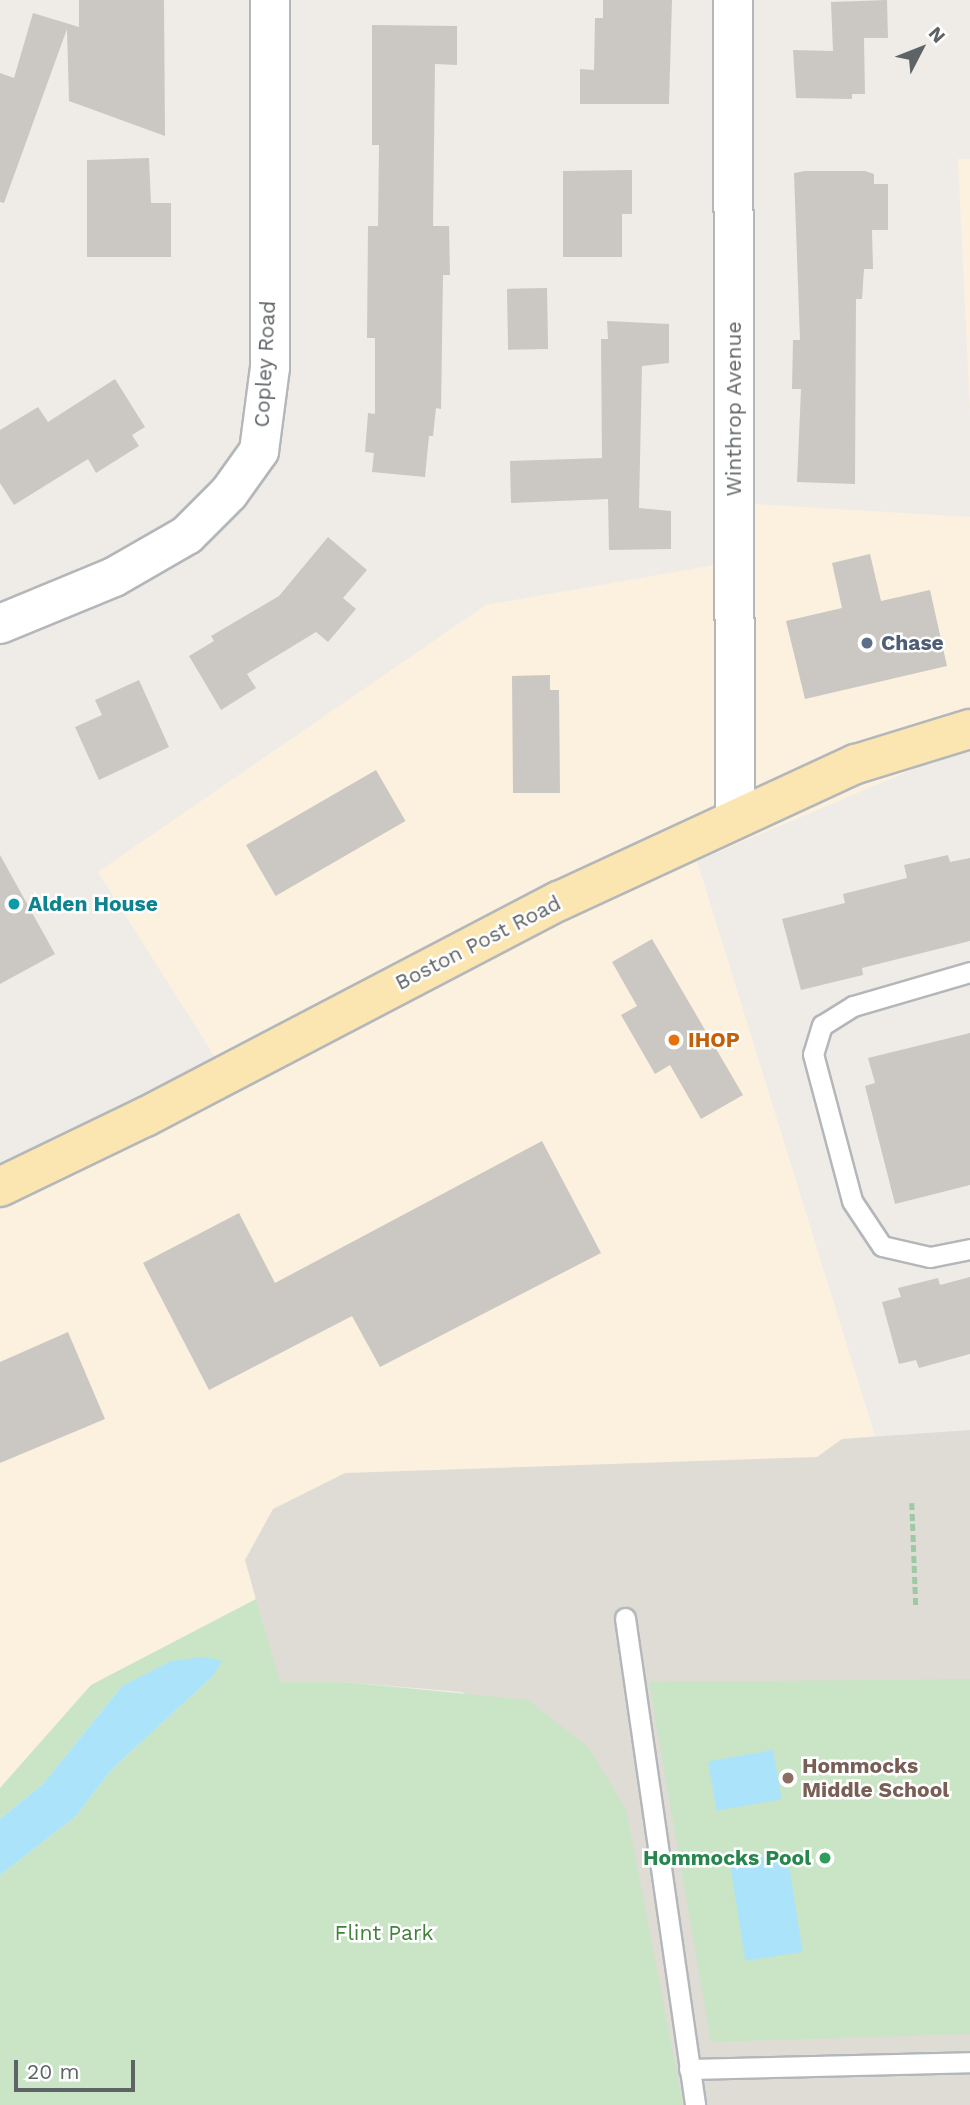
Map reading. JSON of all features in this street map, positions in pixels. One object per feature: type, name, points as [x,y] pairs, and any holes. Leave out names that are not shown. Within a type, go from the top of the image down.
[{"type":"main road","name":"Boston Post Road","points":[[0,1187],[145,1117],[559,901],[856,764],[970,729]]},
{"type":"street","name":"Copley Road","points":[[0,624],[114,577],[187,535],[229,493],[259,451],[270,368],[270,0]]},
{"type":"street","name":"Winthrop Avenue","points":[[733,0],[735,819]]},
{"type":"lane","points":[[970,972],[853,1006],[822,1025],[813,1054],[852,1201],[882,1246],[930,1257],[970,1248]]},
{"type":"lane","points":[[625,1618],[695,2105]]},
{"type":"lane","points":[[689,2069],[970,2062]]},
{"type":"path","points":[[912,1503],[916,1606]]},
{"type":"shaded area","points":[[958,159],[970,159],[970,410]]},
{"type":"shaded area","points":[[753,504],[970,517],[970,745],[697,861],[875,1436],[842,1439],[818,1457],[245,1559],[256,1599],[91,1685],[0,1788],[0,1173],[220,1065],[98,872],[486,605],[755,558]]},
{"type":"shaded area","name":"Hommocks Middle School","points":[[970,1430],[970,2105],[683,2105],[679,2086],[463,1692],[344,1682],[279,1682],[245,1560],[273,1509],[345,1473],[817,1457],[842,1439]]},
{"type":"green space","name":"Flint Park","points":[[256,1599],[280,1682],[344,1682],[528,1700],[588,1747],[626,1809],[683,2105],[0,2105],[0,1875],[75,1817],[112,1769],[213,1676],[122,1686],[43,1784],[0,1819],[0,1788],[91,1685]]},
{"type":"green space","name":"Hommocks Pool","points":[[970,1679],[970,2034],[711,2042],[649,1682]]},
{"type":"water","points":[[205,1657],[222,1661],[213,1676],[112,1769],[75,1817],[0,1875],[0,1819],[43,1784],[122,1686],[171,1661]]},
{"type":"water","points":[[773,1750],[782,1799],[717,1811],[708,1761]]},
{"type":"water","points":[[787,1853],[803,1952],[745,1961],[730,1862]]},
{"type":"building","points":[[79,0],[164,0],[165,136],[69,101],[67,29],[4,203],[0,202],[0,73],[14,78],[33,13],[79,27]]},
{"type":"building","points":[[603,0],[672,0],[669,104],[580,104],[580,69],[594,70],[595,18],[603,18]]},
{"type":"building","points":[[887,0],[888,38],[864,38],[865,94],[852,94],[852,99],[796,98],[793,50],[833,51],[831,2]]},
{"type":"building","points":[[372,25],[457,26],[457,65],[435,64],[433,226],[449,226],[450,275],[443,275],[441,409],[436,408],[433,436],[429,436],[425,477],[372,472],[374,453],[365,452],[368,413],[375,414],[375,338],[367,338],[368,226],[378,226],[379,145],[372,145]]},
{"type":"building","points":[[149,158],[151,203],[171,203],[171,257],[87,257],[87,160]]},
{"type":"building","points":[[632,170],[632,214],[622,214],[622,257],[563,257],[563,171]]},
{"type":"building","points":[[865,171],[874,174],[874,184],[888,184],[888,230],[872,230],[873,269],[864,269],[862,299],[856,299],[855,484],[797,482],[801,389],[792,389],[793,340],[800,340],[794,173]]},
{"type":"building","points":[[547,288],[548,349],[508,350],[507,289]]},
{"type":"building","points":[[607,321],[669,324],[669,363],[642,366],[639,508],[671,511],[671,549],[609,550],[608,499],[511,503],[510,461],[602,458],[601,339],[608,339]]},
{"type":"building","points":[[115,379],[145,427],[132,435],[139,446],[96,473],[88,459],[14,505],[0,483],[0,430],[38,407],[48,422]]},
{"type":"building","points":[[328,537],[367,570],[343,598],[356,609],[328,642],[316,632],[247,674],[256,688],[221,710],[189,656],[214,641],[211,636],[279,596]]},
{"type":"building","name":"Chase","points":[[870,554],[881,601],[930,590],[947,666],[805,699],[786,621],[842,608],[832,563]]},
{"type":"building","points":[[550,675],[550,690],[559,690],[560,793],[513,793],[512,676]]},
{"type":"building","points":[[139,680],[169,747],[99,780],[75,727],[102,715],[95,700]]},
{"type":"building","points":[[376,770],[406,821],[276,896],[246,845]]},
{"type":"building","name":"Alden House","points":[[0,855],[55,954],[0,984]]},
{"type":"building","points":[[948,855],[950,862],[970,858],[970,941],[862,968],[863,975],[801,990],[782,919],[845,903],[843,894],[907,878],[904,865]]},
{"type":"building","name":"IHOP","points":[[652,939],[743,1095],[701,1119],[670,1065],[655,1074],[621,1015],[637,1006],[612,962]]},
{"type":"building","points":[[970,1033],[970,1185],[895,1204],[865,1086],[875,1083],[868,1058]]},
{"type":"building","points":[[542,1141],[601,1253],[380,1367],[352,1316],[209,1390],[143,1263],[239,1213],[275,1283]]},
{"type":"building","points":[[970,1277],[970,1354],[919,1368],[916,1360],[899,1364],[882,1302],[901,1297],[898,1288],[938,1278],[940,1285]]},
{"type":"building","points":[[68,1332],[105,1419],[0,1463],[0,1362]]},
{"type":"place","name":"Chase","points":[[867,643]]},
{"type":"place","name":"Alden House","points":[[14,904]]},
{"type":"place","name":"IHOP","points":[[674,1040]]},
{"type":"place","name":"Hommocks Middle School","points":[[788,1778]]},
{"type":"place","name":"Hommocks Pool","points":[[825,1858]]}]
